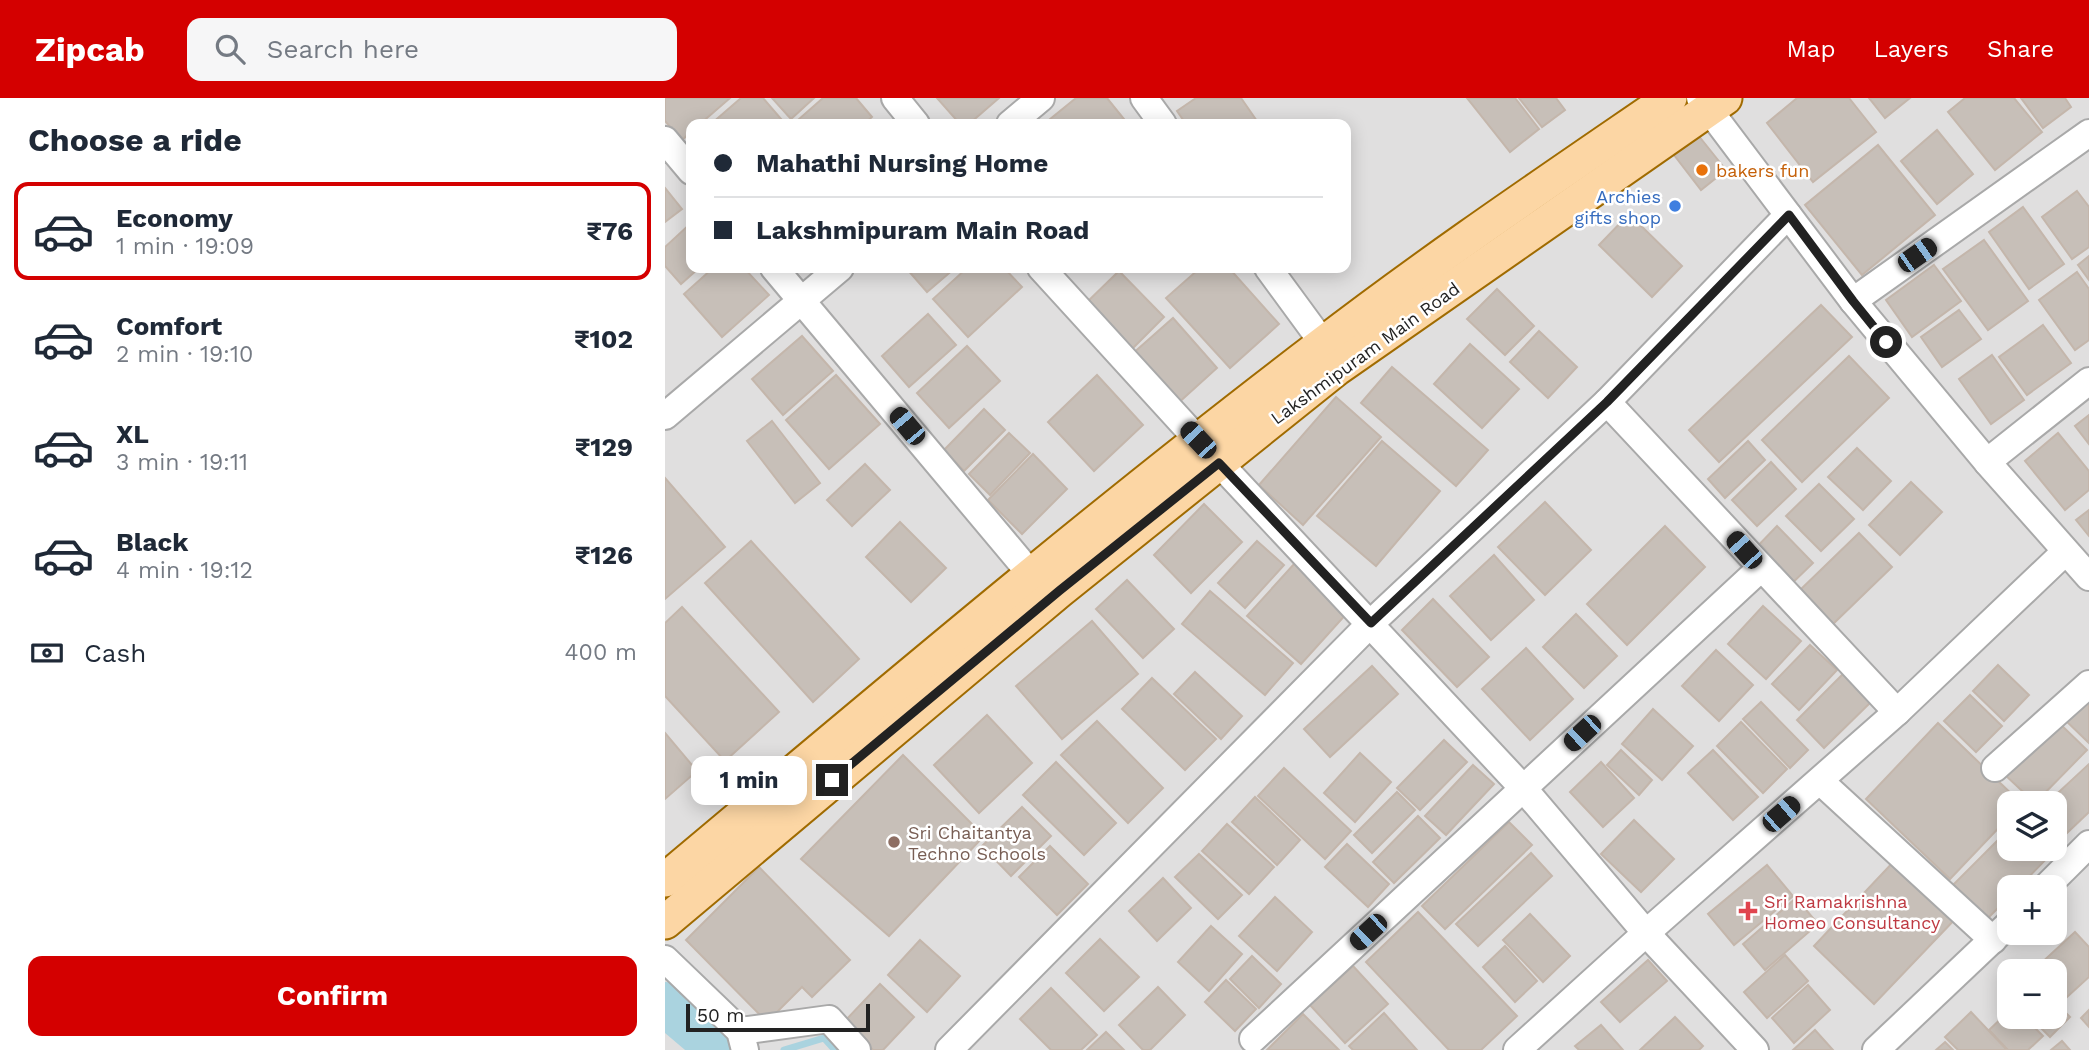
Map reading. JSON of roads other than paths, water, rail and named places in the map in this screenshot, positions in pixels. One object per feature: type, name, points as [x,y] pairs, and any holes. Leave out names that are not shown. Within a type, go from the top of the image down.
[{"type":"main road","name":"Lakshmipuram Main Road","points":[[665,922],[966,668],[1208,451],[1323,343],[1513,206],[1670,98]]},
{"type":"main road","name":"Lakshmipuram Main Road","points":[[665,880],[1030,573],[1208,451],[1336,369],[1711,102]]},
{"type":"street","points":[[895,98],[912,119]]},
{"type":"street","points":[[1016,119],[1041,98]]},
{"type":"street","points":[[1144,98],[1159,119]]},
{"type":"street","points":[[1711,102],[1789,215],[1853,301],[1987,462],[2089,578]]},
{"type":"street","points":[[1853,301],[2089,132]]},
{"type":"street","points":[[665,140],[686,165]]},
{"type":"street","points":[[949,1050],[1371,623],[1607,402],[1789,215]]},
{"type":"street","points":[[778,273],[1030,573]]},
{"type":"street","points":[[665,416],[834,273]]},
{"type":"street","points":[[1046,273],[1523,788],[1646,933],[1755,1050]]},
{"type":"street","points":[[1272,273],[1323,343]]},
{"type":"street","points":[[1987,462],[2089,381]]},
{"type":"street","points":[[1607,402],[1897,712]]},
{"type":"street","points":[[1517,1050],[1897,712],[2065,552]]},
{"type":"street","points":[[1253,1039],[1761,568]]},
{"type":"street","points":[[1995,768],[2089,684]]},
{"type":"street","points":[[1820,780],[1997,929]]},
{"type":"street","points":[[2058,875],[2089,844]]},
{"type":"street","points":[[1876,1050],[1997,936]]},
{"type":"street","points":[[665,959],[743,1040],[829,1019],[857,1050]]},
{"type":"waterway","points":[[665,1004],[719,1050]]},
{"type":"waterway","points":[[784,1050],[824,1038],[835,1050]]},
{"type":"place","name":"bakers fun","points":[[1702,170]]},
{"type":"place","name":"Archies gifts shop","points":[[1675,206]]},
{"type":"place","name":"Sri Chaitantya Techno Schools","points":[[894,842]]},
{"type":"place","name":"Sri Ramakrishna Homeo Consultancy","points":[[1748,911]]}]
